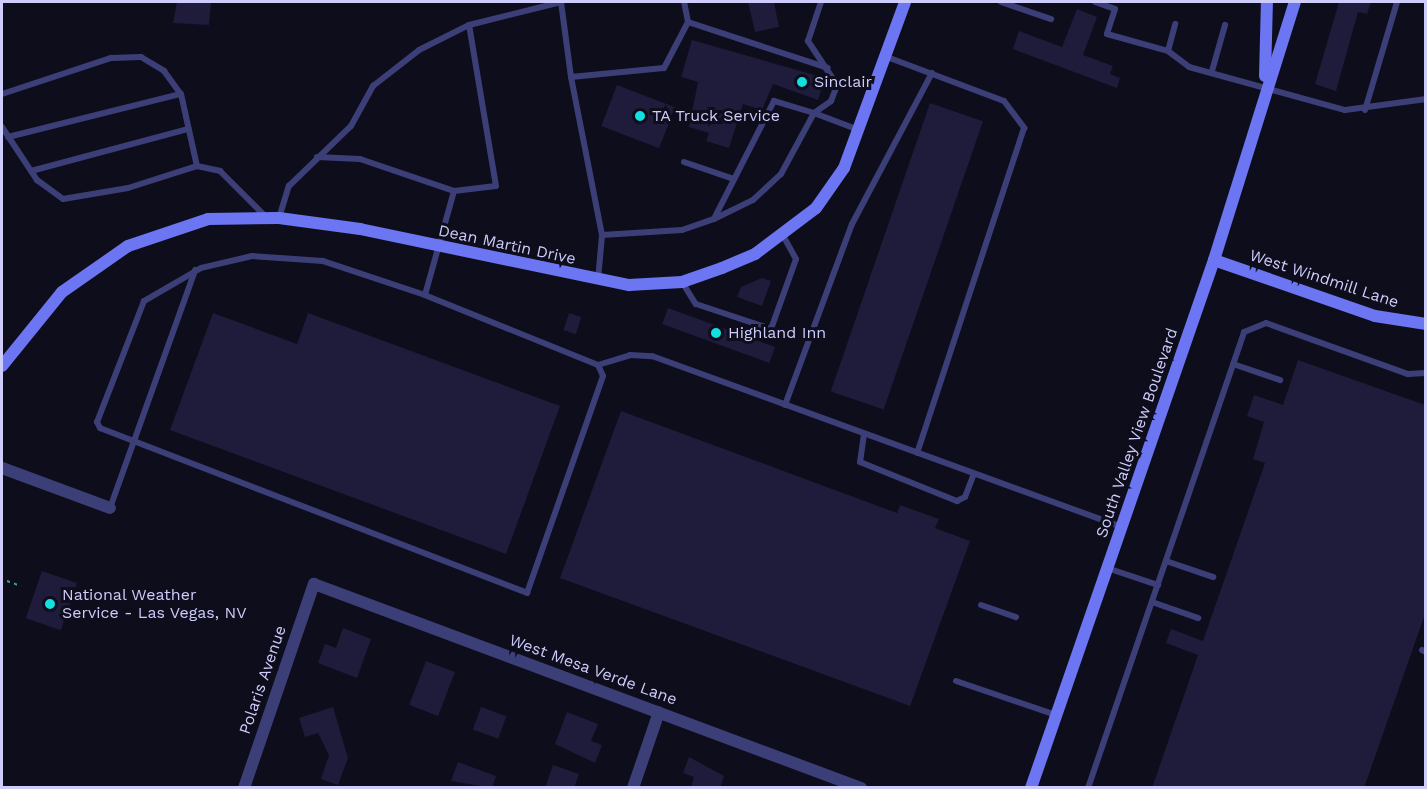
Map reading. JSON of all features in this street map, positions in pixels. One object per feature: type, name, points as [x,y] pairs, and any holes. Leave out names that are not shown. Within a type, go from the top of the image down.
[{"type":"main road","name":"Dean Martin Drive","points":[[2,366],[62,292],[128,246],[208,219],[273,218],[440,248],[598,280],[682,282],[755,254],[816,208],[862,131],[905,2]]},
{"type":"main road","name":"South Valley View Boulevard","points":[[1265,86],[1267,2]]},
{"type":"main road","name":"South Valley View Boulevard","points":[[1031,788],[1214,260],[1265,86],[1295,2]]},
{"type":"main road","name":"West Windmill Lane","points":[[1214,260],[1375,316],[1425,324]]},
{"type":"street","points":[[2,468],[110,508]]},
{"type":"street","name":"West Mesa Verde Lane","points":[[314,584],[861,788]]},
{"type":"street","name":"Polaris Avenue","points":[[244,788],[314,584]]},
{"type":"street","points":[[633,788],[659,712]]},
{"type":"lane","points":[[2,127],[31,171],[58,196],[77,200],[197,166],[220,171],[245,190],[273,218],[289,186],[351,126],[373,86],[420,50],[469,25],[561,2],[571,77],[602,235],[598,280]]},
{"type":"lane","points":[[571,77],[664,68],[688,22],[684,2]]},
{"type":"lane","points":[[602,235],[682,230],[714,219],[753,200],[781,174],[814,113],[831,101],[837,85],[828,68],[808,41],[821,2]]},
{"type":"lane","points":[[1001,2],[1051,19]]},
{"type":"lane","points":[[1095,2],[1115,9],[1107,34],[1168,51],[1189,67],[1212,71],[1345,110],[1365,110],[1425,99]]},
{"type":"lane","points":[[1365,110],[1397,2]]},
{"type":"lane","points":[[688,22],[828,68]]},
{"type":"lane","points":[[1168,51],[1175,24]]},
{"type":"lane","points":[[317,157],[360,159],[454,191],[496,186],[469,25]]},
{"type":"lane","points":[[1212,71],[1225,25]]},
{"type":"lane","points":[[2,94],[111,58],[141,57],[164,71],[180,94],[197,166]]},
{"type":"lane","points":[[886,57],[1012,105],[1023,136],[917,453]]},
{"type":"lane","points":[[785,405],[852,224],[932,73]]},
{"type":"lane","points":[[8,137],[180,94]]},
{"type":"lane","points":[[714,219],[774,101],[862,131]]},
{"type":"lane","points":[[31,171],[188,129]]},
{"type":"lane","points":[[684,162],[734,179]]},
{"type":"lane","points":[[424,295],[440,248],[454,191]]},
{"type":"lane","points":[[682,282],[696,304],[771,329],[796,259],[782,234]]},
{"type":"lane","points":[[598,365],[603,376],[527,593],[134,443],[97,422],[144,301],[195,270],[252,256],[323,261],[424,295],[598,365],[630,355],[652,357],[1121,527]]},
{"type":"lane","points":[[110,508],[195,270]]},
{"type":"lane","points":[[1088,788],[1244,332],[1266,323],[1408,374],[1425,373]]},
{"type":"lane","points":[[1233,364],[1280,380]]},
{"type":"lane","points":[[864,434],[860,462],[946,497],[965,497],[974,474]]},
{"type":"lane","points":[[1166,561],[1213,578]]},
{"type":"lane","points":[[1107,568],[1158,585]]},
{"type":"lane","points":[[1152,602],[1198,618]]},
{"type":"lane","points":[[981,605],[1016,617]]},
{"type":"lane","points":[[956,681],[1056,715]]},
{"type":"path","points":[[7,581],[21,586]]},
{"type":"building","points":[[177,2],[211,2],[209,25],[173,23]]},
{"type":"building","points":[[748,2],[774,2],[779,27],[755,32]]},
{"type":"building","points":[[1339,2],[1371,2],[1367,14],[1358,12],[1336,91],[1315,84]]},
{"type":"building","points":[[1077,9],[1097,17],[1083,55],[1113,66],[1110,74],[1120,78],[1117,88],[1013,49],[1019,31],[1062,47]]},
{"type":"building","points":[[692,40],[825,78],[818,100],[773,84],[762,110],[743,104],[729,148],[706,141],[709,133],[689,127],[698,82],[681,77]]},
{"type":"building","points":[[617,85],[675,107],[659,148],[601,126]]},
{"type":"building","points":[[930,103],[983,121],[884,410],[831,391]]},
{"type":"building","points":[[762,278],[771,281],[762,306],[737,297],[741,287]]},
{"type":"building","points":[[668,308],[775,347],[769,363],[662,324]]},
{"type":"building","points":[[213,313],[297,344],[308,313],[560,406],[506,554],[170,430]]},
{"type":"building","points":[[569,313],[581,317],[576,334],[563,330]]},
{"type":"building","points":[[1298,360],[1425,405],[1425,614],[1364,788],[1152,788],[1198,655],[1166,643],[1171,629],[1203,641],[1265,463],[1253,459],[1264,422],[1247,416],[1254,395],[1283,405]]},
{"type":"building","points":[[621,411],[897,513],[900,505],[939,519],[935,528],[970,541],[910,706],[560,578]]},
{"type":"building","name":"National Weather Service - Las Vegas, NV","points":[[42,571],[77,583],[61,630],[26,618]]},
{"type":"building","points":[[343,628],[371,639],[357,678],[318,663],[325,644],[336,648]]},
{"type":"building","points":[[426,661],[455,672],[438,716],[409,705]]},
{"type":"building","points":[[333,707],[348,758],[338,785],[321,779],[329,755],[318,733],[305,737],[299,718]]},
{"type":"building","points":[[481,707],[506,716],[498,739],[473,730]]},
{"type":"building","points":[[567,712],[598,724],[591,741],[602,745],[595,763],[555,744]]},
{"type":"building","points":[[689,757],[724,776],[720,788],[691,788],[694,777],[683,773]]},
{"type":"building","points":[[458,762],[496,776],[492,788],[451,781]]},
{"type":"building","points":[[553,765],[579,774],[574,788],[545,788]]},
{"type":"place","name":"Sinclair","points":[[802,82]]},
{"type":"place","name":"TA Truck Service","points":[[640,116]]},
{"type":"place","name":"Highland Inn","points":[[716,333]]},
{"type":"place","name":"National Weather Service - Las Vegas, NV","points":[[50,604]]}]
